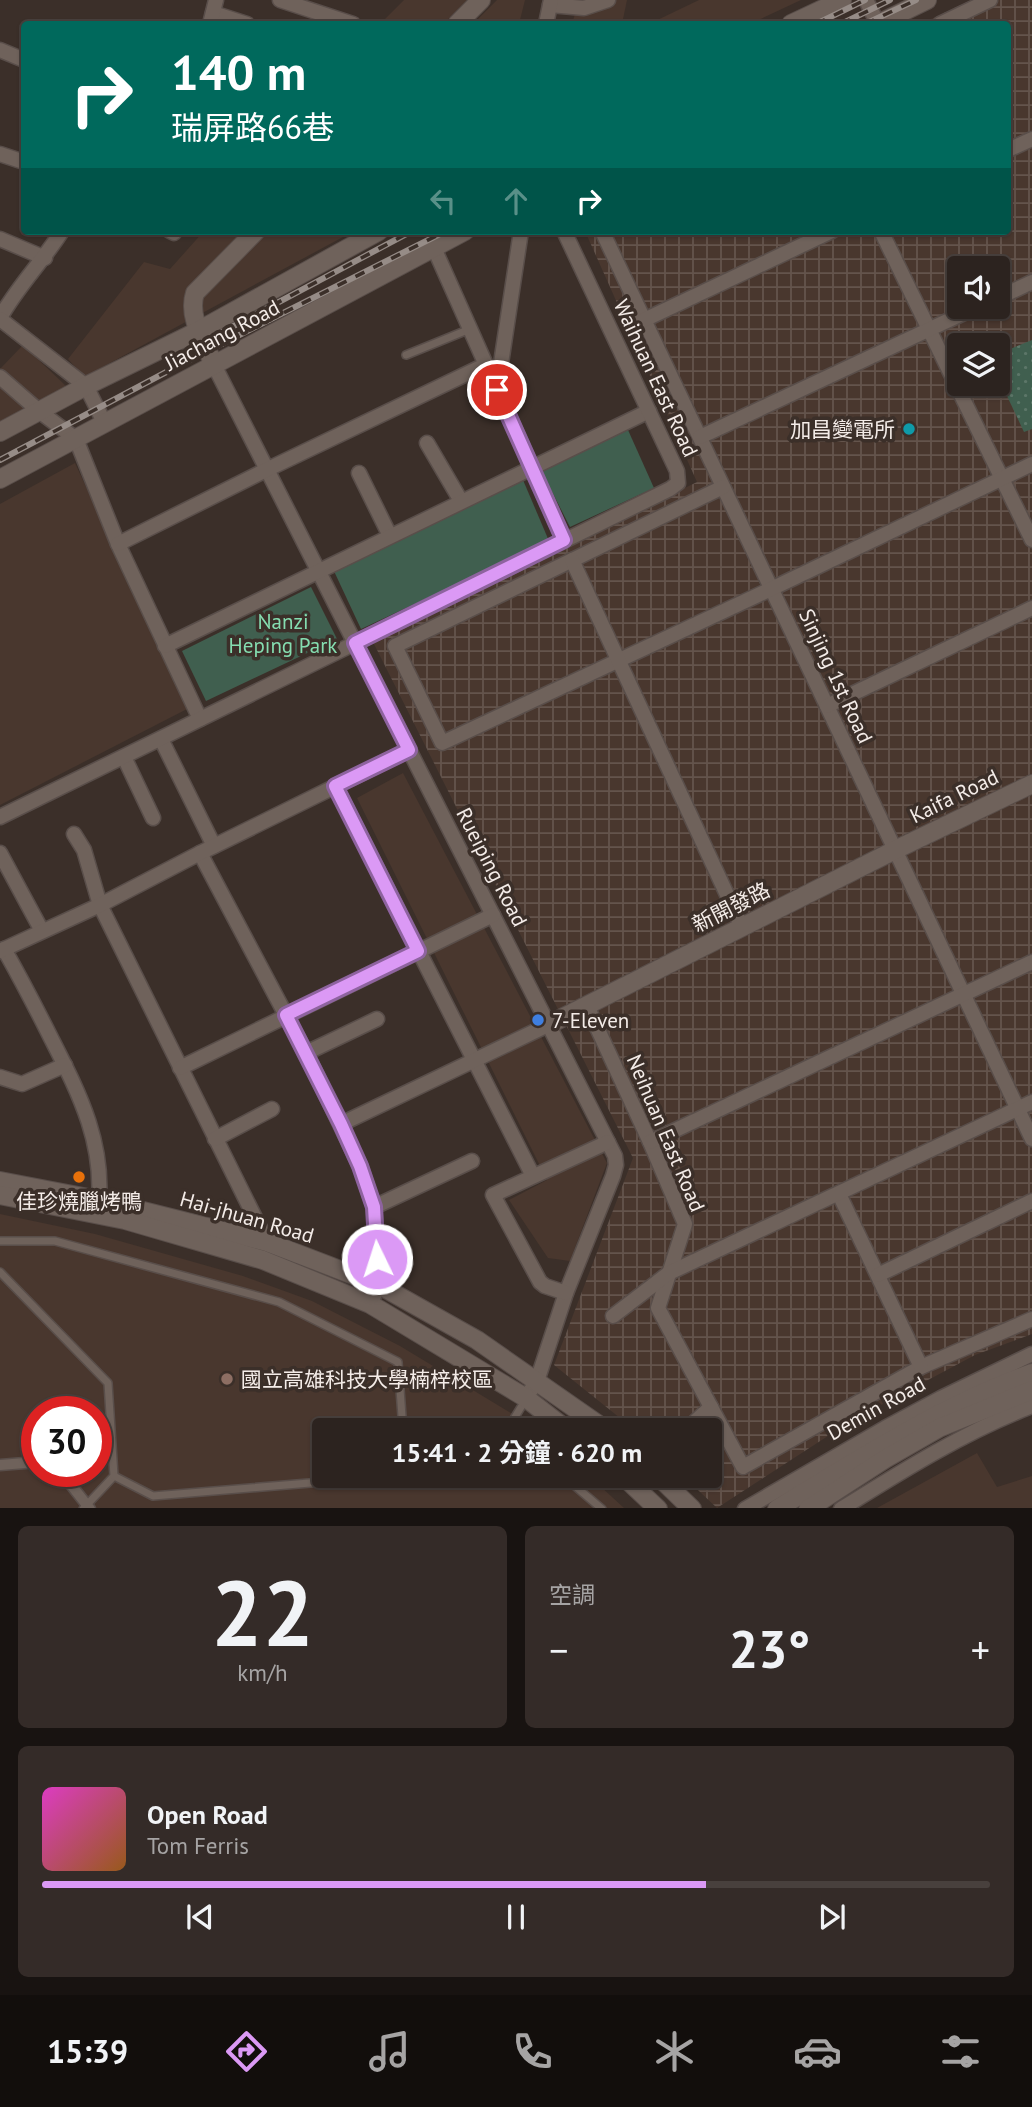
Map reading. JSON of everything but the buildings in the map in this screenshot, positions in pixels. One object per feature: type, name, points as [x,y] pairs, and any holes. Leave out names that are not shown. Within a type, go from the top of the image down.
[{"type":"street","points":[[280,0],[344,21]]},
{"type":"street","points":[[460,21],[481,0]]},
{"type":"street","points":[[547,21],[551,2],[584,8],[608,0]]},
{"type":"street","points":[[797,21],[842,0]]},
{"type":"street","points":[[866,0],[876,21]]},
{"type":"street","points":[[884,21],[928,0]]},
{"type":"street","points":[[946,21],[990,0]]},
{"type":"street","points":[[213,12],[238,21]]},
{"type":"street","points":[[0,50],[21,59]]},
{"type":"street","points":[[1011,149],[1032,139]]},
{"type":"street","points":[[0,154],[21,161]]},
{"type":"street","points":[[59,235],[45,258],[8,303],[0,318],[86,386],[105,424]]},
{"type":"street","points":[[214,365],[193,316],[192,303],[195,293],[252,235]]},
{"type":"street","name":"Jiachang Road","points":[[0,432],[200,330],[372,235]]},
{"type":"street","name":"Jiachang Road","points":[[0,479],[458,235]]},
{"type":"street","points":[[497,390],[520,235]]},
{"type":"street","name":"Waihuan East Road","points":[[0,817],[678,483],[677,471],[566,235]]},
{"type":"street","name":"Sinjing 1st Road","points":[[604,235],[1032,1139]]},
{"type":"street","points":[[644,320],[824,235]]},
{"type":"street","points":[[883,235],[1032,540]]},
{"type":"street","points":[[0,239],[45,258]]},
{"type":"street","points":[[434,248],[564,540]]},
{"type":"street","points":[[1010,292],[1032,282]]},
{"type":"street","points":[[699,437],[951,319]]},
{"type":"street","name":"Rueiping Road","points":[[214,365],[614,1156],[616,1165],[566,1293],[537,1381],[526,1398]]},
{"type":"street","points":[[118,544],[485,365]]},
{"type":"street","points":[[0,377],[76,439],[118,544],[200,719]]},
{"type":"street","points":[[166,646],[649,411]]},
{"type":"street","points":[[427,443],[461,501]]},
{"type":"street","points":[[723,487],[395,646],[442,743],[1032,464]]},
{"type":"street","points":[[359,473],[390,536]]},
{"type":"street","points":[[572,560],[743,927]]},
{"type":"street","points":[[827,706],[1032,608]]},
{"type":"street","points":[[161,739],[214,846]]},
{"type":"street","points":[[99,1207],[99,1175],[94,1138],[83,1101],[2,950],[100,905],[409,750]]},
{"type":"street","points":[[124,757],[153,818]]},
{"type":"street","name":"Kaifa Road","points":[[895,850],[1032,783]]},
{"type":"street","points":[[335,786],[533,1176]]},
{"type":"street","points":[[74,834],[84,850],[100,905],[215,1139],[265,1251]]},
{"type":"street","name":"新開發路","points":[[548,1025],[895,850]]},
{"type":"street","points":[[0,853],[42,931]]},
{"type":"street","points":[[200,853],[306,1053],[360,1166],[374,1207],[379,1285],[370,1304]]},
{"type":"street","points":[[180,1068],[493,915]]},
{"type":"street","points":[[650,1142],[1032,962]]},
{"type":"street","name":"Neihuan East Road","points":[[587,1006],[685,1224],[658,1308],[743,1467],[921,1367]]},
{"type":"street","points":[[306,1053],[377,1018]]},
{"type":"street","points":[[341,1124],[548,1025]]},
{"type":"street","points":[[0,1077],[22,1084],[65,1065]]},
{"type":"street","points":[[613,1316],[669,1273],[1032,1102]]},
{"type":"street","points":[[215,1139],[272,1109]]},
{"type":"street","points":[[566,1293],[540,1282],[493,1195],[608,1142]]},
{"type":"street","points":[[374,1207],[472,1161]]},
{"type":"street","name":"Hai-jhuan Road","points":[[0,1181],[265,1251],[379,1285],[477,1340],[589,1418]]},
{"type":"street","points":[[839,1194],[921,1367],[1032,1319]]},
{"type":"street","name":"Hai-jhuan Road","points":[[0,1195],[99,1207]]},
{"type":"street","points":[[878,1275],[1032,1201]]},
{"type":"street","name":"Hai-jhuan Road","points":[[265,1251],[370,1304],[526,1398],[552,1418]]},
{"type":"street","name":"Demin Road","points":[[745,1508],[907,1416],[1032,1354]]},
{"type":"street","name":"Demin Road","points":[[777,1508],[934,1416],[989,1388],[1032,1373]]},
{"type":"street","points":[[808,1508],[939,1429],[1032,1390]]},
{"type":"street","points":[[841,1508],[948,1446],[1032,1406]]},
{"type":"street","points":[[699,1418],[711,1407]]},
{"type":"street","points":[[0,1465],[21,1463]]},
{"type":"street","points":[[72,1487],[87,1507]]},
{"type":"street","points":[[636,1488],[658,1508]]},
{"type":"street","points":[[670,1488],[692,1508]]},
{"type":"lane","points":[[406,355],[470,329]]},
{"type":"lane","points":[[0,1241],[55,1241],[279,1302],[398,1362],[402,1418]]},
{"type":"lane","points":[[0,1272],[108,1383],[114,1476],[87,1507]]},
{"type":"lane","points":[[514,1418],[526,1398]]},
{"type":"lane","points":[[114,1476],[153,1496],[312,1483]]},
{"type":"lane","points":[[578,1488],[602,1508]]},
{"type":"shaded area","points":[[404,0],[467,0],[446,21],[383,21]]},
{"type":"shaded area","points":[[497,0],[525,0],[520,21],[476,21]]},
{"type":"shaded area","points":[[579,0],[627,0],[623,21],[573,21]]},
{"type":"shaded area","points":[[699,0],[801,0],[756,21],[655,21]]},
{"type":"shaded area","points":[[971,0],[1032,0],[1032,1334],[975,1355],[851,1421],[717,1508],[696,1488],[722,1488],[722,1418],[620,1418],[554,1365],[633,1158],[373,642],[697,482],[587,235],[1011,235],[1011,21],[927,21]]},
{"type":"shaded area","points":[[200,235],[347,235],[84,377],[68,359],[144,262],[170,269]]},
{"type":"shaded area","points":[[23,345],[67,387],[0,422],[0,369]]},
{"type":"shaded area","points":[[75,463],[189,708],[0,805],[0,504]]},
{"type":"shaded area","points":[[403,773],[607,1163],[570,1261],[548,1258],[509,1200],[547,1180],[357,798]]},
{"type":"shaded area","name":"國立高雄科技大學楠梓校區","points":[[0,1214],[95,1234],[243,1276],[312,1301],[400,1346],[518,1418],[312,1418],[312,1488],[602,1488],[624,1508],[0,1508]]},
{"type":"shaded area","points":[[977,1453],[997,1487],[1032,1476],[1032,1508],[877,1508]]},
{"type":"green space","points":[[1032,340],[1032,429],[1024,432],[1007,396],[1010,396],[1010,349]]},
{"type":"green space","points":[[628,430],[654,488],[570,527],[541,470]]},
{"type":"green space","name":"Nanzi Heping Park","points":[[523,480],[549,541],[361,629],[333,569]]},
{"type":"green space","name":"Nanzi Heping Park","points":[[311,587],[337,639],[206,701],[182,651]]},
{"type":"railway","points":[[822,21],[865,0]]},
{"type":"railway","points":[[847,21],[890,0]]},
{"type":"railway","points":[[871,21],[916,0]]},
{"type":"railway","points":[[202,343],[404,235]]},
{"type":"railway","points":[[0,460],[172,369],[438,235]]},
{"type":"place","name":"加昌變電所","points":[[909,429]]},
{"type":"place","name":"7-Eleven","points":[[538,1020]]},
{"type":"place","name":"佳珍燒臘烤鴨","points":[[79,1177]]},
{"type":"place","name":"國立高雄科技大學楠梓校區","points":[[227,1379]]},
{"type":"route","points":[[377,1259],[374,1207],[360,1166],[286,1015],[418,951],[335,786],[409,750],[355,643],[564,540],[497,390]]}]
